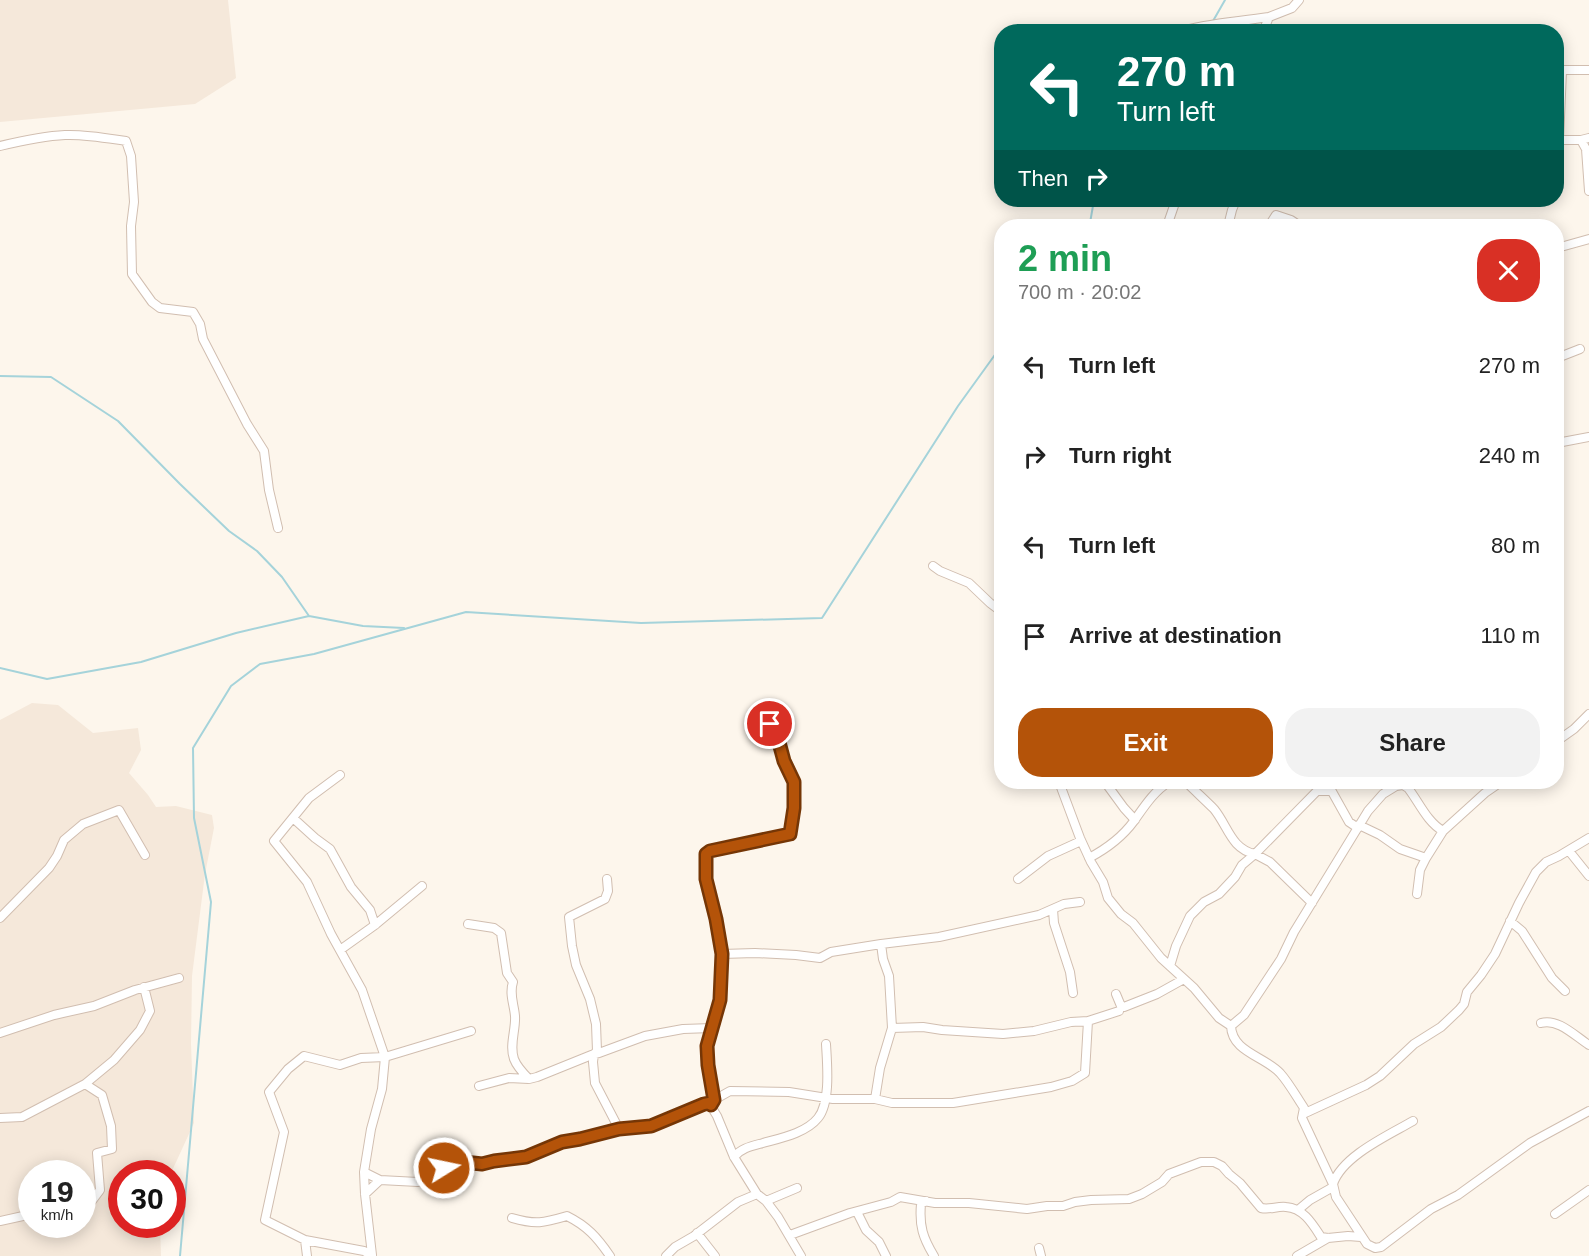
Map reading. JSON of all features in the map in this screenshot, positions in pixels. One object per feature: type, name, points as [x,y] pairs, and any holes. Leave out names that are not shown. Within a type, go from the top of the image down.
[{"type":"street","points":[[1216,24],[1269,17],[1292,8],[1299,0]]},
{"type":"street","points":[[1266,24],[1269,17]]},
{"type":"street","points":[[1564,70],[1589,70]]},
{"type":"street","points":[[0,146],[66,135],[105,137],[126,141],[132,156],[134,202],[131,226],[132,274],[152,302],[160,308],[193,312],[197,318],[203,339],[247,424],[264,451],[269,490],[278,528]]},
{"type":"street","points":[[1564,140],[1585,139],[1589,191]]},
{"type":"street","points":[[1273,219],[1276,215],[1288,219]]},
{"type":"street","points":[[1564,246],[1589,240]]},
{"type":"street","points":[[1564,355],[1580,349]]},
{"type":"street","points":[[1564,442],[1589,437]]},
{"type":"street","points":[[933,566],[940,572],[969,583],[994,606]]},
{"type":"street","points":[[1564,736],[1589,714]]},
{"type":"street","points":[[770,724],[777,735],[784,761],[794,782],[794,808],[790,834],[710,851],[706,854],[706,879],[722,954],[720,1000],[707,1046],[708,1065],[712,1103],[734,1157],[757,1194],[766,1201],[789,1234],[801,1256]]},
{"type":"street","points":[[340,775],[309,798],[274,841],[307,882],[362,990],[385,1057],[382,1089],[371,1129],[364,1172],[372,1256]]},
{"type":"street","points":[[1062,789],[1089,858],[1108,898],[1121,914],[1133,923],[1161,958],[1184,979],[1219,1018],[1231,1026],[1232,1034],[1239,1045],[1279,1071],[1304,1107],[1302,1118],[1336,1197],[1361,1237],[1371,1247],[1381,1247],[1431,1209],[1458,1195],[1530,1143],[1589,1111]]},
{"type":"street","points":[[1110,789],[1135,820]]},
{"type":"street","points":[[1089,858],[1112,843],[1135,820],[1143,806],[1161,789]]},
{"type":"street","points":[[1193,789],[1223,821],[1226,832],[1232,839],[1245,851],[1270,862],[1312,903]]},
{"type":"street","points":[[1170,966],[1176,946],[1190,916],[1204,902],[1219,894],[1235,877],[1242,865],[1285,825],[1313,794],[1330,789]]},
{"type":"street","points":[[1331,789],[1349,822],[1380,834],[1400,849],[1426,858]]},
{"type":"street","points":[[1231,1026],[1244,1015],[1281,959],[1294,932],[1368,811],[1390,789]]},
{"type":"street","points":[[1409,789],[1437,828],[1443,831]]},
{"type":"street","points":[[1417,894],[1420,870],[1443,831],[1491,789]]},
{"type":"street","points":[[0,918],[49,868],[64,840],[83,824],[119,810],[145,855]]},
{"type":"street","points":[[293,818],[330,849],[351,887],[370,910],[375,925]]},
{"type":"street","points":[[1303,1114],[1373,1080],[1388,1070],[1414,1044],[1441,1027],[1464,1004],[1467,992],[1495,954],[1536,872],[1546,862],[1589,838]]},
{"type":"street","points":[[1018,879],[1048,856],[1082,841]]},
{"type":"street","points":[[1569,850],[1589,876]]},
{"type":"street","points":[[607,879],[608,891],[605,899],[569,917],[576,965],[590,999],[596,1024],[597,1051],[593,1062],[595,1083],[619,1129]]},
{"type":"street","points":[[340,950],[375,925],[422,886]]},
{"type":"street","points":[[722,954],[755,953],[820,958],[831,952],[939,937],[1039,915],[1064,904],[1080,902]]},
{"type":"street","points":[[1053,909],[1054,923],[1070,972],[1073,993]]},
{"type":"street","points":[[1510,921],[1522,931],[1552,978],[1565,991]]},
{"type":"street","points":[[468,924],[494,928],[501,933],[507,974],[513,982],[511,988],[515,1018],[514,1059],[520,1071],[529,1078]]},
{"type":"street","points":[[875,1100],[880,1068],[892,1028],[889,976],[881,944]]},
{"type":"street","points":[[0,1033],[179,978]]},
{"type":"street","points":[[1116,994],[1120,1006],[1124,1007],[1157,994],[1184,979]]},
{"type":"street","points":[[0,1118],[22,1117],[85,1084],[114,1060],[140,1030],[150,1011],[144,987]]},
{"type":"street","points":[[892,1028],[923,1027],[1003,1034],[1088,1021],[1119,1011]]},
{"type":"street","points":[[364,1172],[380,1180],[418,1182],[457,1163],[482,1164],[526,1157],[562,1142],[619,1129],[651,1126],[704,1104],[712,1103],[730,1091],[789,1092],[833,1099],[875,1100],[892,1103],[953,1103],[1051,1088],[1072,1081],[1085,1072],[1088,1021]]},
{"type":"street","points":[[1541,1023],[1546,1022],[1564,1027],[1589,1045]]},
{"type":"street","points":[[479,1086],[509,1078],[529,1078],[542,1075],[645,1036],[683,1029],[712,1028]]},
{"type":"street","points":[[372,1256],[364,1251],[305,1240],[265,1220],[285,1132],[269,1092],[288,1069],[304,1056],[340,1065],[361,1058],[385,1057],[471,1031]]},
{"type":"street","points":[[734,1157],[744,1148],[807,1128],[818,1118],[826,1098],[826,1044]]},
{"type":"street","points":[[85,1084],[102,1095],[111,1126],[112,1149],[97,1154],[100,1190],[96,1195]]},
{"type":"street","points":[[1298,1210],[1333,1186],[1335,1178],[1356,1155],[1413,1121]]},
{"type":"street","points":[[789,1234],[891,1202],[900,1197],[935,1203],[969,1203],[1027,1209],[1063,1206],[1091,1200],[1129,1199],[1162,1182],[1169,1174],[1201,1162],[1214,1162],[1222,1166],[1240,1183],[1261,1208],[1284,1207],[1298,1210],[1305,1215],[1321,1237],[1328,1238]]},
{"type":"street","points":[[365,1194],[380,1180]]},
{"type":"street","points":[[766,1201],[797,1188]]},
{"type":"street","points":[[1554,1214],[1589,1190]]},
{"type":"street","points":[[666,1256],[675,1247],[738,1202],[757,1194]]},
{"type":"street","points":[[926,1200],[921,1204],[921,1231],[934,1256]]},
{"type":"street","points":[[857,1212],[866,1230],[879,1242],[886,1256]]},
{"type":"street","points":[[512,1218],[543,1223],[567,1216],[596,1236],[610,1256]]},
{"type":"street","points":[[0,1221],[18,1217]]},
{"type":"street","points":[[697,1233],[715,1256]]},
{"type":"street","points":[[1297,1256],[1328,1238],[1361,1237]]},
{"type":"street","points":[[305,1240],[307,1256]]},
{"type":"shaded area","points":[[0,0],[228,0],[236,78],[195,104],[0,122]]},
{"type":"shaded area","points":[[32,703],[58,705],[93,733],[138,728],[141,750],[129,773],[156,807],[176,806],[212,815],[214,828],[205,874],[192,976],[191,1044],[194,1123],[177,1160],[108,1160],[108,1238],[160,1238],[161,1256],[0,1256],[0,720]]},
{"type":"waterway","points":[[1213,21],[1225,0]]},
{"type":"waterway","points":[[1091,219],[1093,207]]},
{"type":"waterway","points":[[180,1256],[211,902],[194,818],[193,748],[231,686],[260,664],[314,654],[466,612],[641,623],[822,618],[958,406],[994,356]]},
{"type":"waterway","points":[[0,376],[51,377],[118,421],[229,531],[257,551],[282,577],[309,616]]},
{"type":"waterway","points":[[0,668],[47,679],[141,662],[236,633],[309,616],[363,626],[404,628]]},
{"type":"route","points":[[444,1168],[464,1162],[482,1164],[526,1157],[562,1142],[619,1129],[651,1126],[704,1104],[711,1105],[714,1100],[707,1046],[720,1000],[722,954],[706,879],[706,854],[710,851],[790,834],[794,808],[794,782],[784,761],[777,735],[770,724]]}]
